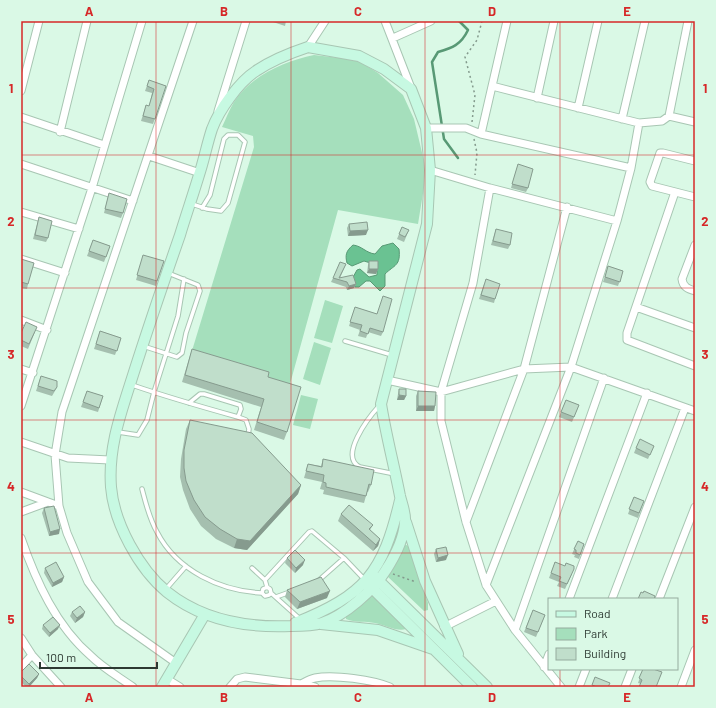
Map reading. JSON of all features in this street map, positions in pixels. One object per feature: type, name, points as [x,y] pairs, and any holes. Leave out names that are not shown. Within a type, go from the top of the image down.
[{"type":"street","points":[[21,91],[39,21]]},
{"type":"street","points":[[60,132],[87,21]]},
{"type":"street","points":[[21,406],[92,188],[142,21]]},
{"type":"street","points":[[176,664],[118,622],[88,582],[67,533],[59,506],[55,455],[62,412],[193,21]]},
{"type":"street","points":[[246,21],[200,173],[116,432],[110,460],[112,490],[118,518],[130,545],[149,573],[165,590],[183,603],[205,614],[241,624],[286,626],[303,623],[378,630],[437,650]]},
{"type":"street","points":[[308,47],[324,21]]},
{"type":"street","points":[[385,21],[393,38],[411,88],[431,128],[427,224],[381,404],[385,430],[406,520],[425,581],[444,627],[461,661]]},
{"type":"street","points":[[393,38],[431,21]]},
{"type":"street","points":[[481,134],[507,21]]},
{"type":"street","points":[[537,98],[554,21]]},
{"type":"street","points":[[578,108],[598,21]]},
{"type":"street","points":[[622,119],[644,21]]},
{"type":"street","points":[[492,86],[639,123],[662,122],[669,116],[688,21]]},
{"type":"street","points":[[213,127],[233,93],[254,72],[284,55],[308,47],[359,56],[384,69],[411,88]]},
{"type":"street","points":[[669,116],[695,122]]},
{"type":"street","points":[[21,117],[60,132],[104,145]]},
{"type":"street","points":[[486,585],[571,367],[617,220],[631,168],[639,123]]},
{"type":"street","points":[[431,128],[469,128],[481,134],[631,168]]},
{"type":"street","points":[[695,160],[663,153],[658,156],[650,182],[652,186],[695,197]]},
{"type":"street","points":[[149,156],[200,173]]},
{"type":"street","points":[[21,164],[133,201]]},
{"type":"street","points":[[430,170],[490,188],[617,220]]},
{"type":"street","points":[[490,188],[473,283],[441,392],[441,421],[466,522],[486,585],[515,630],[561,687]]},
{"type":"street","points":[[675,192],[627,333],[627,340],[695,366]]},
{"type":"street","points":[[466,522],[524,370],[567,207]]},
{"type":"street","points":[[21,212],[78,229]]},
{"type":"street","points":[[695,245],[682,279],[683,284],[687,288],[695,292]]},
{"type":"street","points":[[21,259],[65,273]]},
{"type":"street","points":[[636,307],[695,328]]},
{"type":"street","points":[[21,320],[47,330]]},
{"type":"street","points":[[387,380],[441,392],[524,370],[571,367],[695,411]]},
{"type":"street","points":[[21,369],[33,373]]},
{"type":"street","points":[[515,630],[604,378]]},
{"type":"street","points":[[570,598],[647,393]]},
{"type":"street","points":[[612,598],[685,408]]},
{"type":"street","points":[[21,442],[55,455],[68,458],[110,460]]},
{"type":"street","points":[[21,492],[59,506]]},
{"type":"street","points":[[303,623],[337,604],[372,581],[390,540],[400,498]]},
{"type":"street","points":[[21,512],[48,502]]},
{"type":"street","points":[[659,598],[695,507]]},
{"type":"street","points":[[321,624],[340,614],[372,581],[399,546],[406,520]]},
{"type":"street","points":[[21,538],[34,572],[66,630],[91,657],[133,687]]},
{"type":"street","points":[[372,581],[472,687]]},
{"type":"street","points":[[372,581],[461,661],[487,687]]},
{"type":"street","points":[[444,627],[496,601]]},
{"type":"street","points":[[180,687],[164,683],[205,614]]},
{"type":"street","points":[[21,638],[32,655],[62,687]]},
{"type":"street","points":[[681,687],[695,650]]},
{"type":"street","points":[[21,667],[32,655]]},
{"type":"street","points":[[544,667],[548,657]]},
{"type":"street","points":[[579,687],[586,670]]},
{"type":"street","points":[[625,687],[632,670]]},
{"type":"street","points":[[230,687],[237,679],[244,677],[315,687]]},
{"type":"street","points":[[301,684],[315,678],[349,678],[382,683],[390,687]]},
{"type":"lane","points":[[190,203],[202,208],[220,211],[228,203],[245,142],[238,135],[228,135],[224,139],[210,195],[202,208]]},
{"type":"lane","points":[[143,346],[177,357],[182,353],[186,333],[200,292],[198,285],[184,278],[167,273]]},
{"type":"lane","points":[[116,432],[138,435],[147,420],[154,392],[178,316],[184,278]]},
{"type":"lane","points":[[345,341],[393,355]]},
{"type":"lane","points":[[130,385],[246,420],[249,429],[248,439],[240,437]]},
{"type":"lane","points":[[189,403],[200,394],[204,394],[240,405],[241,409],[238,417]]},
{"type":"lane","points":[[381,404],[370,416],[358,435],[352,455],[353,461],[355,465],[360,467],[396,474]]},
{"type":"lane","points":[[142,489],[149,516],[158,534],[171,551],[186,566],[206,579],[226,588],[242,592],[262,593],[265,596],[269,596],[271,592]]},
{"type":"lane","points":[[265,580],[309,532],[312,531],[372,581]]},
{"type":"lane","points":[[311,584],[327,574],[344,558]]},
{"type":"lane","points":[[165,590],[186,566]]},
{"type":"lane","points":[[252,568],[265,580],[267,587],[270,588],[271,592],[303,623]]},
{"type":"lane","points":[[262,593],[263,589],[267,587]]},
{"type":"lane","points":[[276,597],[294,591]]},
{"type":"path","points":[[474,183],[477,153],[469,128],[475,95],[465,57],[477,40],[482,21]]},
{"type":"path","points":[[388,573],[420,584]]},
{"type":"green space","points":[[314,55],[357,60],[378,73],[403,95],[414,119],[424,161],[424,187],[418,224],[338,210],[290,384],[191,354],[254,147],[253,136],[222,127],[234,102],[249,85],[259,77],[291,61]]},
{"type":"green space","points":[[325,300],[343,306],[332,343],[314,338]]},
{"type":"green space","points":[[314,342],[331,348],[320,385],[303,379]]},
{"type":"green space","points":[[301,395],[318,399],[310,429],[293,425]]},
{"type":"green space","points":[[403,544],[409,546],[428,603],[428,610],[424,611],[387,576]]},
{"type":"green space","points":[[376,593],[408,624],[406,629],[399,630],[375,623],[346,619],[346,614]]},
{"type":"shaded area","points":[[393,243],[399,249],[399,259],[398,262],[385,274],[385,286],[380,291],[370,281],[366,281],[359,287],[355,287],[352,279],[357,270],[360,269],[369,277],[377,275],[377,265],[364,261],[352,266],[347,263],[346,260],[346,255],[349,249],[353,245],[375,254],[382,246]]},
{"type":"building","points":[[149,80],[166,86],[155,119],[143,116],[146,105],[149,106],[154,89],[147,86]]},
{"type":"building","points":[[518,164],[533,169],[528,188],[512,184]]},
{"type":"building","points":[[109,193],[127,199],[123,213],[105,209]]},
{"type":"building","points":[[39,217],[52,221],[48,238],[35,235]]},
{"type":"building","points":[[367,222],[368,230],[350,231],[349,224]]},
{"type":"building","points":[[402,227],[409,230],[405,237],[399,234]]},
{"type":"building","points":[[496,229],[512,233],[510,245],[493,241]]},
{"type":"building","points":[[93,240],[110,246],[106,257],[89,251]]},
{"type":"building","points":[[143,255],[164,261],[157,281],[137,275]]},
{"type":"building","points":[[21,259],[34,263],[28,284],[21,282]]},
{"type":"building","points":[[369,261],[378,261],[378,269],[369,269]]},
{"type":"building","points":[[340,262],[346,264],[339,278],[353,275],[356,284],[349,286],[347,282],[333,278]]},
{"type":"building","points":[[608,266],[623,271],[620,282],[605,277]]},
{"type":"building","points":[[486,279],[500,284],[495,299],[481,295]]},
{"type":"building","points":[[383,296],[392,299],[383,332],[370,328],[368,334],[360,331],[362,325],[350,322],[355,307],[377,314]]},
{"type":"building","points":[[26,322],[37,327],[29,344],[21,340],[21,333]]},
{"type":"building","points":[[100,331],[121,338],[117,351],[96,344]]},
{"type":"building","points":[[192,349],[269,372],[268,377],[301,387],[287,432],[257,422],[264,399],[185,375]]},
{"type":"building","points":[[41,376],[57,381],[57,387],[54,391],[38,386]]},
{"type":"building","points":[[399,389],[406,389],[406,396],[399,395]]},
{"type":"building","points":[[87,391],[103,396],[99,408],[83,402]]},
{"type":"building","points":[[418,391],[436,392],[435,406],[418,406]]},
{"type":"building","points":[[566,400],[579,405],[574,417],[561,412]]},
{"type":"building","points":[[190,420],[252,433],[301,485],[250,541],[237,539],[220,529],[205,517],[194,500],[186,481],[184,468],[184,450]]},
{"type":"building","points":[[640,439],[654,446],[650,455],[636,448]]},
{"type":"building","points":[[323,459],[374,470],[371,485],[369,484],[366,496],[326,487],[326,483],[323,482],[324,475],[306,471],[308,464],[322,467]]},
{"type":"building","points":[[634,497],[644,501],[639,513],[629,509]]},
{"type":"building","points":[[349,505],[373,525],[369,529],[380,539],[376,545],[341,514]]},
{"type":"building","points":[[54,506],[60,529],[50,532],[44,508]]},
{"type":"building","points":[[578,541],[584,544],[580,555],[576,553],[576,550],[574,549]]},
{"type":"building","points":[[446,547],[448,555],[438,558],[436,549]]},
{"type":"building","points":[[295,550],[305,560],[296,568],[287,558]]},
{"type":"building","points":[[56,562],[64,577],[53,583],[45,568]]},
{"type":"building","points":[[555,562],[565,566],[566,563],[574,566],[567,584],[559,581],[561,577],[551,573]]},
{"type":"building","points":[[321,577],[330,591],[300,602],[287,590]]},
{"type":"building","points":[[644,591],[655,596],[654,598],[638,598],[641,592],[643,593]]},
{"type":"building","points":[[80,606],[85,612],[77,618],[72,612]]},
{"type":"building","points":[[533,610],[545,615],[538,632],[526,628]]},
{"type":"building","points":[[53,617],[60,625],[50,633],[43,625]]},
{"type":"building","points":[[29,664],[39,674],[29,684],[21,676],[21,672]]},
{"type":"building","points":[[643,670],[656,670],[662,672],[656,687],[639,687],[642,680],[639,678]]},
{"type":"building","points":[[595,677],[610,683],[608,687],[597,687],[592,685]]},
{"type":"waterway","points":[[458,158],[444,139],[432,62],[438,52],[456,45],[465,35],[468,30],[459,21]]}]
